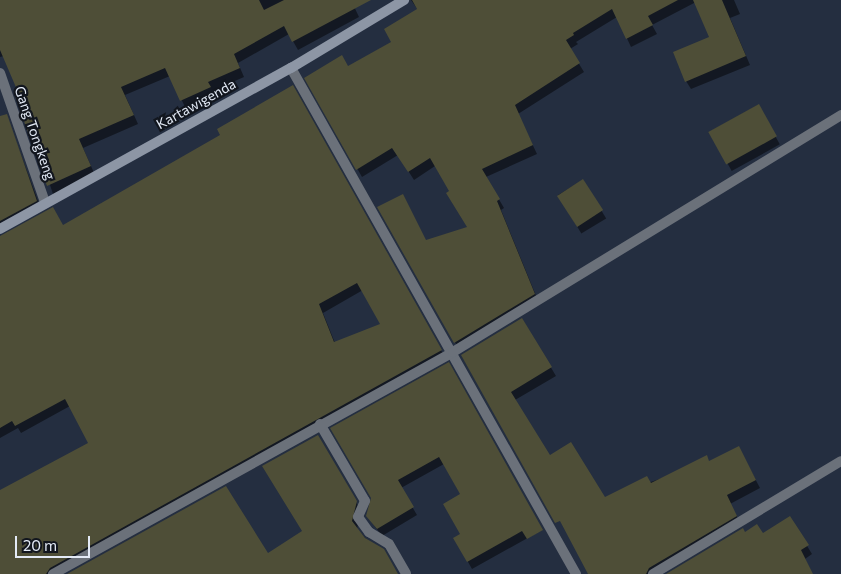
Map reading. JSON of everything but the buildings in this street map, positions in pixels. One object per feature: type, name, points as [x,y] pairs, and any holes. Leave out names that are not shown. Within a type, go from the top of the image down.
[{"type":"street","name":"Kartawigenda","points":[[0,229],[45,202],[291,68],[404,0]]},
{"type":"street","points":[[291,68],[453,352],[576,574]]},
{"type":"street","name":"Gang Tongkeng","points":[[0,72],[45,202]]},
{"type":"street","points":[[53,574],[320,424],[453,352],[841,115]]},
{"type":"street","points":[[320,424],[365,501],[358,517],[369,532],[389,544],[406,574]]},
{"type":"street","points":[[653,574],[841,461]]}]
